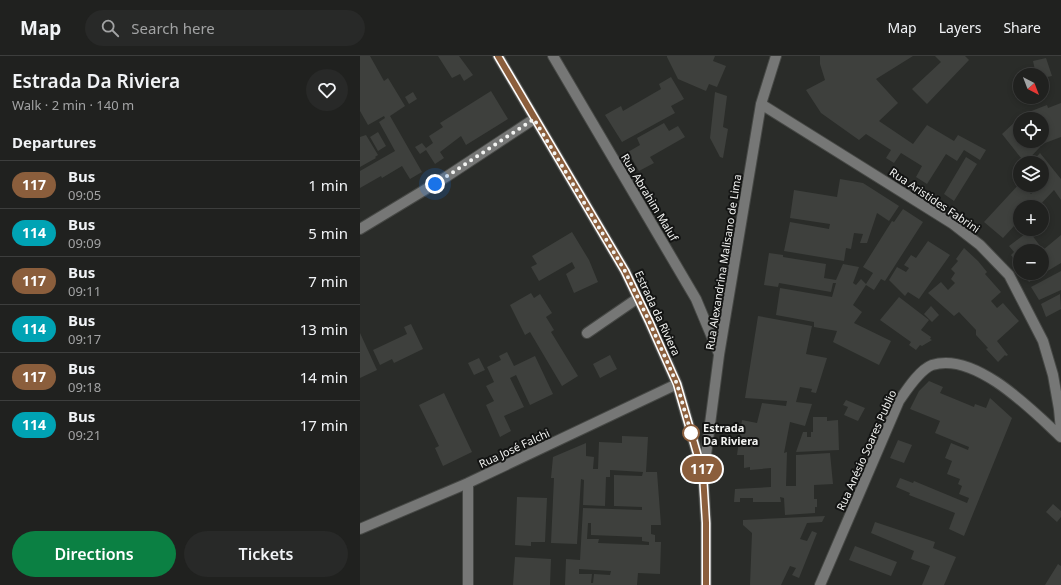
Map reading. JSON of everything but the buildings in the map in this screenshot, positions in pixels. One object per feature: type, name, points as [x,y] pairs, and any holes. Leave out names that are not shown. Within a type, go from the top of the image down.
[{"type":"street","name":"Estrada da Riviera","points":[[498,56],[625,271],[677,384],[703,474],[706,523],[706,585]]},
{"type":"street","name":"Rua Abrahim Maluf","points":[[553,56],[696,299],[719,355]]},
{"type":"street","name":"Rua Alexandrina Malisano de Lima","points":[[703,474],[719,355],[761,104],[776,56]]},
{"type":"street","name":"Rua Aristides Fabrini","points":[[761,104],[953,224],[980,245],[1009,275],[1043,341],[1053,375],[1061,430]]},
{"type":"street","points":[[360,229],[446,177],[534,119]]},
{"type":"street","points":[[586,333],[638,298]]},
{"type":"street","name":"Rua Anésio Soares Publio","points":[[820,585],[899,401],[912,381],[930,366],[952,362],[983,373],[1016,396],[1061,437]]},
{"type":"street","name":"Rua José Falchi","points":[[360,529],[468,483],[677,384]]},
{"type":"street","points":[[468,483],[468,585]]},
{"type":"bus line","name":"117","points":[[498,56],[625,271],[677,384],[703,474],[706,523],[706,585]]},
{"type":"place","name":"Estrada Da Riviera","points":[[691,433]]},
{"type":"route","points":[[435,184],[534,119],[625,271],[677,384],[691,433]]}]
